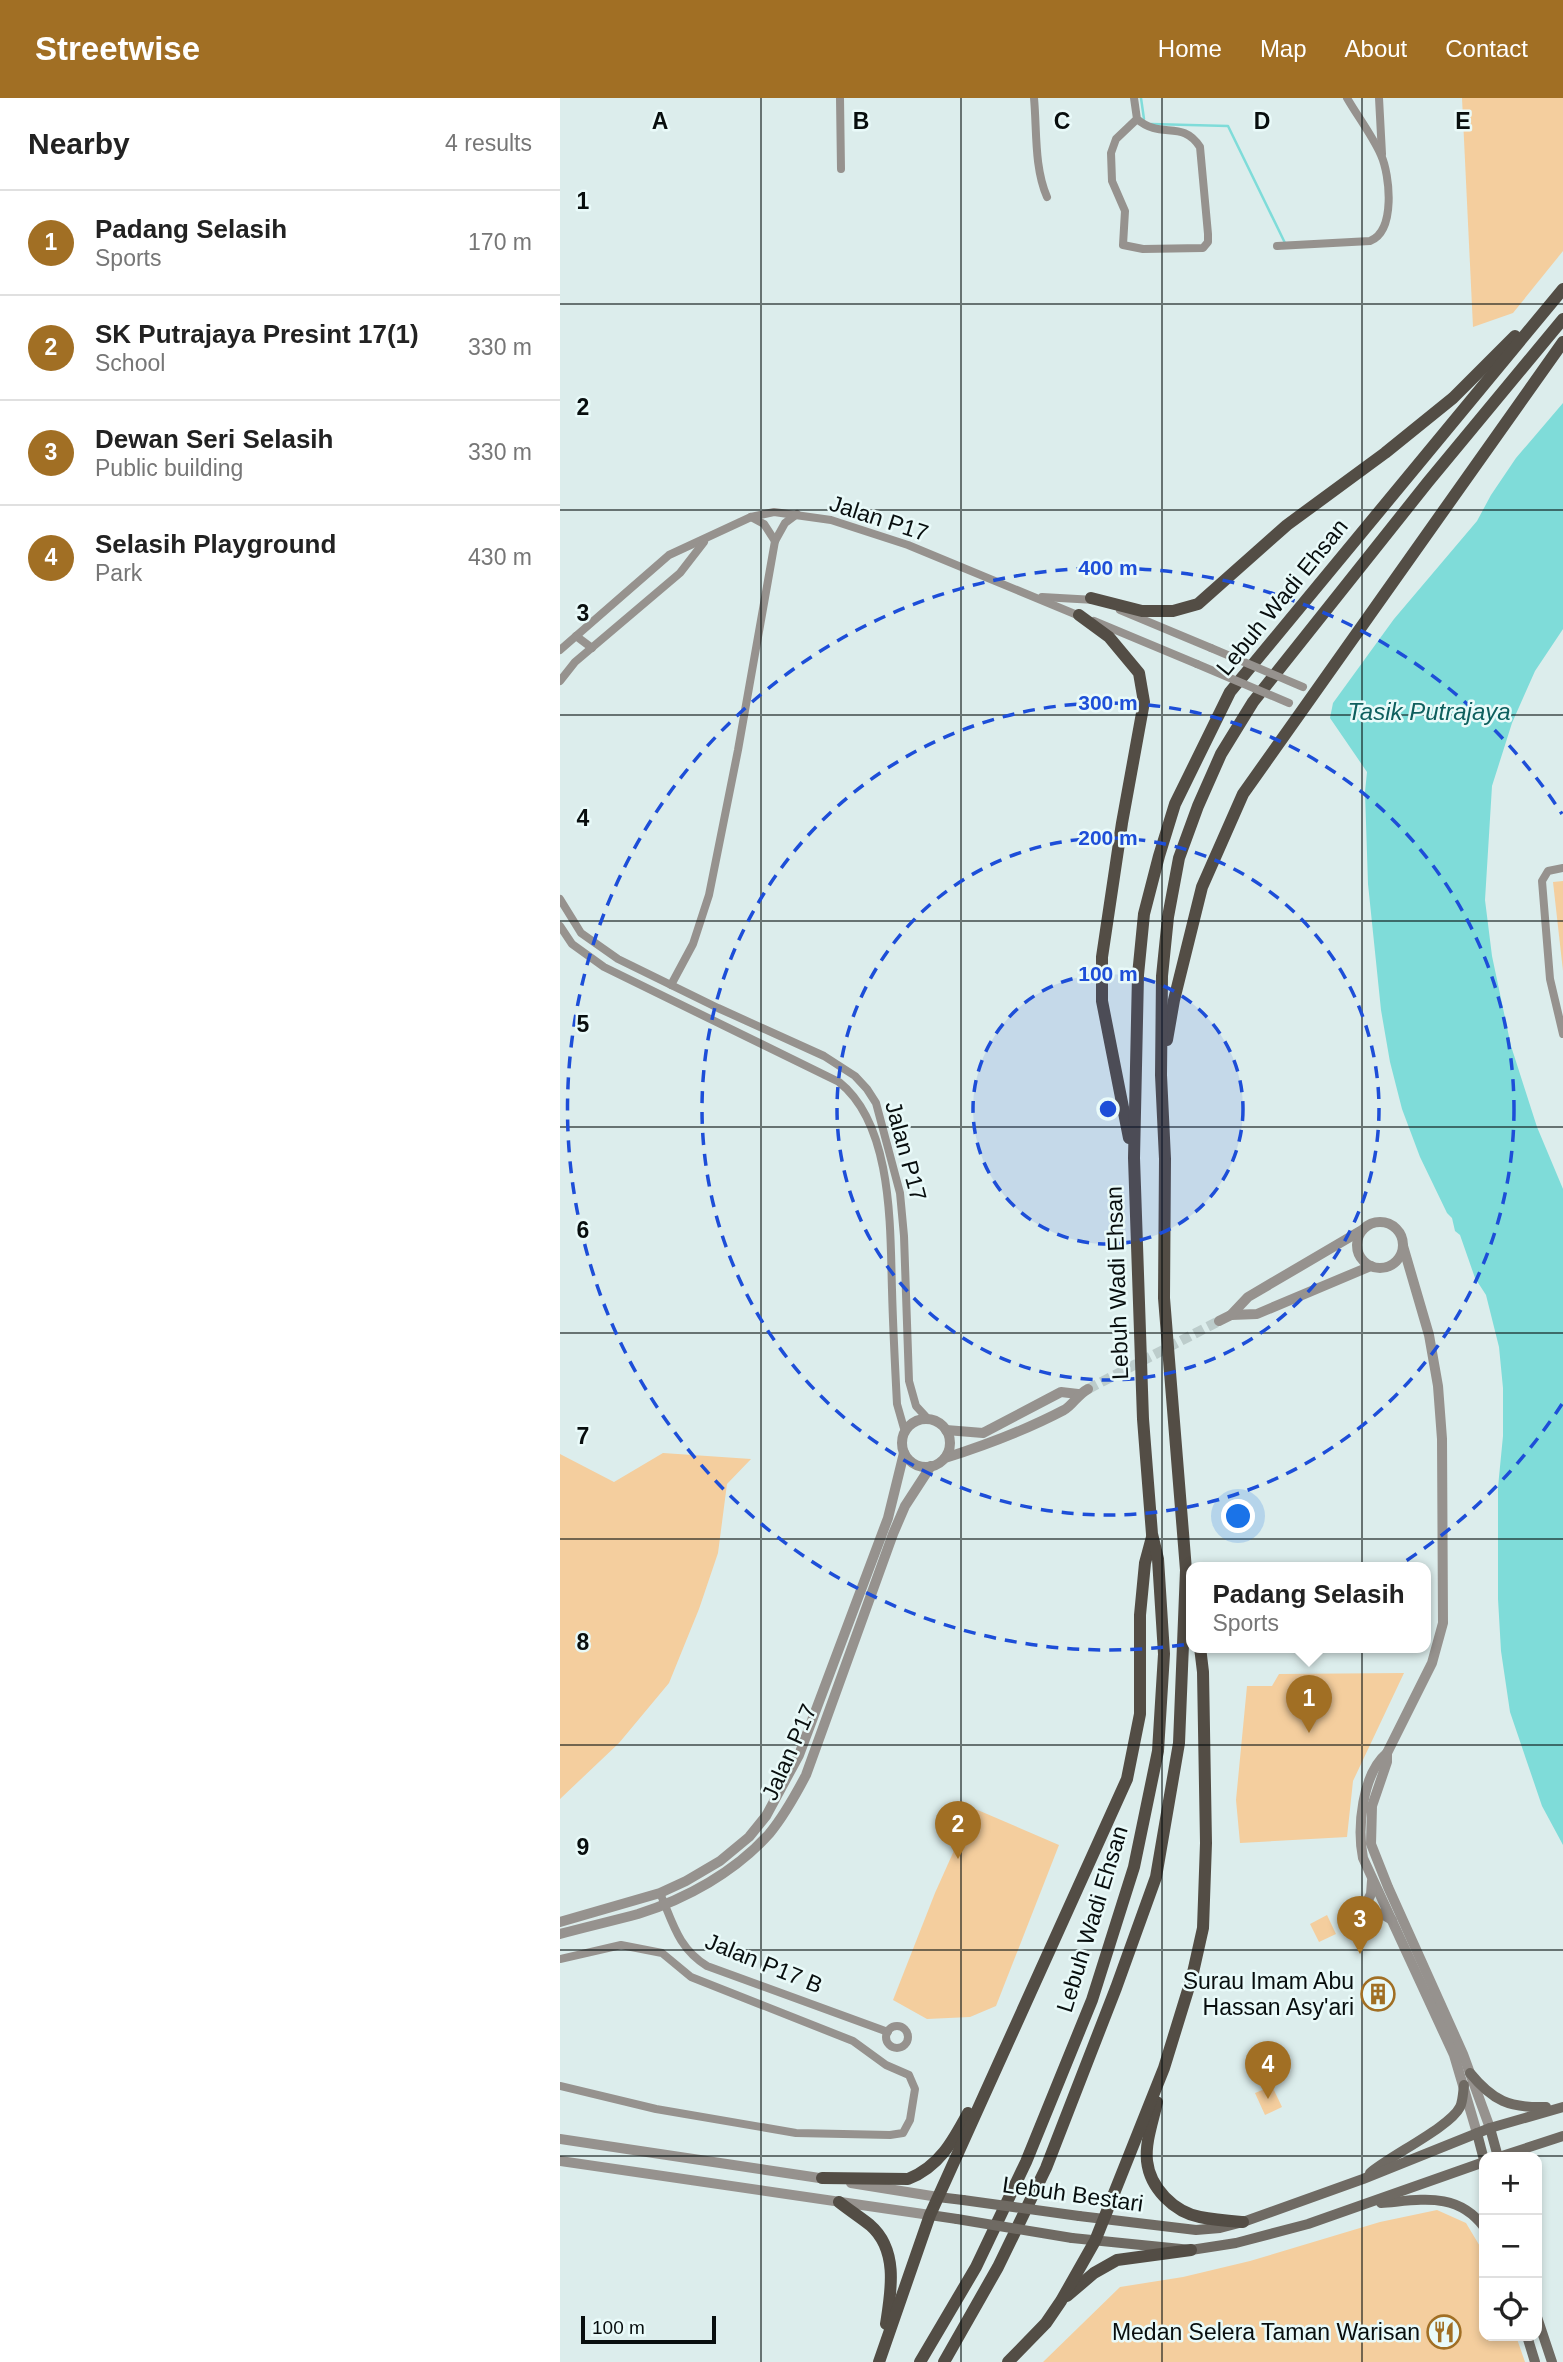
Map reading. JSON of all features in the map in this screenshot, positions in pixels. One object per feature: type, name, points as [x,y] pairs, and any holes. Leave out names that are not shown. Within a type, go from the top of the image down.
[{"type":"main road","points":[[1091,598],[1142,611],[1173,611],[1198,604],[1287,526],[1453,398],[1563,289]]},
{"type":"main road","name":"Lebuh Wadi Ehsan","points":[[920,2362],[976,2267],[1026,2162],[1092,2000],[1134,1867],[1158,1751],[1163,1667],[1158,1559],[1152,1534],[1143,1419],[1134,1158],[1138,975],[1144,914],[1175,804],[1230,692],[1563,289]]},
{"type":"main road","name":"Lebuh Wadi Ehsan","points":[[944,2362],[998,2266],[1046,2168],[1116,1988],[1156,1877],[1179,1743],[1186,1570],[1164,1298],[1165,1159],[1161,1075],[1162,976],[1168,918],[1179,859],[1221,754],[1253,702],[1428,482],[1563,319]]},
{"type":"main road","points":[[1161,1075],[1174,1000],[1202,887],[1243,794],[1563,342]]},
{"type":"main road","points":[[1079,615],[1109,637],[1139,673],[1144,702],[1102,957],[1102,1001],[1134,1158]]},
{"type":"main road","points":[[879,2361],[930,2215],[1127,1779],[1140,1714],[1140,1615],[1145,1563],[1152,1534]]},
{"type":"main road","points":[[1008,2362],[1046,2323],[1095,2241],[1164,2068],[1192,1977],[1203,1928],[1206,1843],[1201,1653]]},
{"type":"main road","points":[[822,2178],[908,2179],[929,2169],[949,2148],[1022,2014]]},
{"type":"main road","points":[[1164,2068],[1147,2147],[1150,2176],[1159,2193],[1187,2213],[1243,2222]]},
{"type":"main road","points":[[1470,2073],[1483,2090],[1495,2099],[1529,2108],[1563,2107]]},
{"type":"main road","points":[[1363,2179],[1383,2162],[1451,2120],[1461,2106],[1464,2085]]},
{"type":"main road","name":"Lebuh Bestari","points":[[938,2197],[1196,2230],[1220,2228],[1363,2179],[1490,2128],[1563,2107]]},
{"type":"main road","points":[[1490,2128],[1497,2152]]},
{"type":"main road","points":[[1477,2133],[1482,2152]]},
{"type":"main road","points":[[1516,2152],[1563,2138]]},
{"type":"main road","points":[[1534,2152],[1563,2138]]},
{"type":"main road","name":"Lebuh Bestari","points":[[930,2215],[1072,2238],[1191,2250],[1236,2243],[1308,2224],[1479,2163]]},
{"type":"main road","points":[[1367,2203],[1442,2200],[1459,2205],[1479,2220]]},
{"type":"main road","points":[[839,2202],[871,2226],[882,2239],[888,2253],[892,2287],[879,2361]]},
{"type":"main road","points":[[1061,2301],[1094,2273],[1117,2260],[1191,2250]]},
{"type":"main road","points":[[1542,2332],[1552,2362]]},
{"type":"main road","points":[[1529,2341],[1535,2362]]},
{"type":"street","points":[[840,98],[841,169]]},
{"type":"street","points":[[1034,98],[1041,176],[1047,197]]},
{"type":"street","points":[[1135,98],[1137,119]]},
{"type":"street","points":[[1347,98],[1382,157]]},
{"type":"street","points":[[1277,246],[1375,239],[1387,221],[1389,209],[1382,157],[1379,98]]},
{"type":"street","points":[[1137,119],[1152,129],[1185,132],[1194,138],[1199,147],[1208,234],[1208,242],[1203,247],[1143,249],[1124,245],[1125,211],[1112,181],[1111,153],[1120,133],[1137,119]]},
{"type":"street","name":"Jalan P17","points":[[560,650],[669,555],[751,517],[774,512],[831,520],[908,545],[1039,597],[1303,709]]},
{"type":"street","points":[[671,985],[693,944],[709,895],[775,541],[785,523],[797,514]]},
{"type":"street","points":[[751,517],[764,524],[775,541]]},
{"type":"street","name":"Jalan P17","points":[[560,681],[575,662],[680,573],[705,540]]},
{"type":"street","name":"Jalan P17","points":[[1039,597],[1091,598],[1316,692]]},
{"type":"street","points":[[576,636],[592,648]]},
{"type":"street","points":[[1563,868],[1548,871],[1542,881],[1550,979],[1563,1034]]},
{"type":"street","name":"Jalan P17","points":[[560,899],[582,933],[618,958],[840,1065],[867,1089],[876,1103],[900,1193],[909,1381],[916,1406],[928,1419]]},
{"type":"street","name":"Jalan P17","points":[[560,926],[572,944],[604,967],[839,1082],[860,1104],[870,1127],[888,1189],[897,1404],[905,1432]]},
{"type":"street","points":[[572,944],[582,933]]},
{"type":"street","points":[[1219,1321],[1231,1315],[1248,1297],[1372,1223],[1385,1222],[1397,1229],[1429,1335],[1441,1418],[1443,1623],[1432,1663],[1387,1753],[1387,1762],[1372,1807],[1371,1844],[1388,1887],[1387,1901],[1392,1921],[1445,2034],[1464,2085],[1477,2133]]},
{"type":"street","points":[[1362,1230],[1356,1243],[1364,1262],[1371,1266],[1399,1270],[1411,1277]]},
{"type":"street","points":[[1383,1268],[1395,1263],[1403,1246]]},
{"type":"street","points":[[1231,1315],[1257,1314],[1371,1266]]},
{"type":"street","points":[[945,1458],[950,1444],[946,1430],[939,1423],[928,1419],[912,1423],[902,1442],[904,1453],[915,1464],[931,1466],[1068,1408],[1078,1394],[1088,1389]]},
{"type":"street","points":[[946,1430],[983,1433],[1060,1392],[1078,1394]]},
{"type":"street","name":"Jalan P17","points":[[560,1922],[660,1893],[706,1870],[748,1837],[780,1793],[799,1755],[888,1518],[904,1453]]},
{"type":"street","name":"Jalan P17","points":[[560,1934],[665,1905],[697,1889],[736,1864],[767,1835],[793,1800],[806,1775],[892,1534],[905,1506],[931,1466]]},
{"type":"street","points":[[1387,1753],[1379,1759],[1370,1781],[1361,1820],[1363,1858],[1372,1880],[1387,1901],[1470,2073],[1490,2128]]},
{"type":"street","points":[[1372,1880],[1368,1908],[1392,1921]]},
{"type":"street","name":"Jalan P17 B","points":[[660,1893],[684,1948],[693,1958],[707,1966],[888,2032]]},
{"type":"street","points":[[560,1959],[618,1945],[654,1950],[662,1953],[691,1977],[853,2041],[886,2065],[909,2075],[914,2082],[910,2120],[906,2129],[898,2134],[796,2133],[656,2109],[560,2085]]},
{"type":"street","points":[[764,2006],[771,1989]]},
{"type":"street","points":[[897,2026],[904,2028],[908,2041],[896,2048],[890,2045],[888,2032],[897,2026]]},
{"type":"street","points":[[878,2059],[890,2045]]},
{"type":"street","name":"Lebuh Bestari","points":[[560,2139],[938,2197]]},
{"type":"street","name":"Lebuh Bestari","points":[[560,2161],[930,2215]]},
{"type":"shaded area","points":[[1462,98],[1563,98],[1563,251],[1513,313],[1473,327]]},
{"type":"shaded area","points":[[1563,881],[1563,971],[1553,882]]},
{"type":"shaded area","points":[[663,1453],[751,1459],[727,1484],[718,1553],[669,1683],[619,1743],[560,1799],[560,1454],[614,1482]]},
{"type":"shaded area","points":[[1404,1673],[1353,1781],[1347,1837],[1240,1843],[1236,1800],[1247,1686],[1272,1686],[1279,1674]]},
{"type":"shaded area","points":[[973,1808],[1059,1845],[996,2006],[970,2017],[927,2019],[893,2000],[935,1893]]},
{"type":"shaded area","points":[[1327,1915],[1336,1934],[1319,1942],[1310,1924]]},
{"type":"shaded area","points":[[1272,2086],[1282,2107],[1265,2115],[1255,2093]]},
{"type":"shaded area","points":[[1437,2210],[1466,2223],[1479,2245],[1479,2341],[1518,2341],[1525,2362],[1043,2362],[1120,2287],[1183,2277],[1250,2261],[1380,2222]]},
{"type":"water","name":"Tasik Putrajaya","points":[[1563,403],[1563,629],[1535,671],[1512,723],[1492,786],[1485,900],[1492,956],[1511,1046],[1537,1127],[1563,1189],[1563,1845],[1542,1806],[1510,1712],[1501,1651],[1498,1487],[1503,1436],[1503,1388],[1499,1347],[1486,1295],[1475,1278],[1460,1235],[1455,1231],[1452,1218],[1447,1213],[1420,1157],[1402,1109],[1381,1010],[1368,884],[1365,792],[1367,772],[1330,718],[1333,703],[1394,619],[1477,521],[1516,458]]},
{"type":"waterway","points":[[1141,98],[1144,119]]},
{"type":"waterway","points":[[1151,124],[1228,126],[1285,243]]},
{"type":"tunnel","points":[[1088,1389],[1219,1321]]},
{"type":"place","name":"Padang Selasih","points":[[1309,1733]]},
{"type":"place","name":"SK Putrajaya Presint 17(1)","points":[[958,1859]]},
{"type":"place","name":"Dewan Seri Selasih","points":[[1360,1954]]},
{"type":"place","name":"Surau Imam Abu Hassan Asy'ari","points":[[1378,1994]]},
{"type":"place","name":"Selasih Playground","points":[[1268,2099]]},
{"type":"place","name":"Medan Selera Taman Warisan","points":[[1444,2332]]}]
